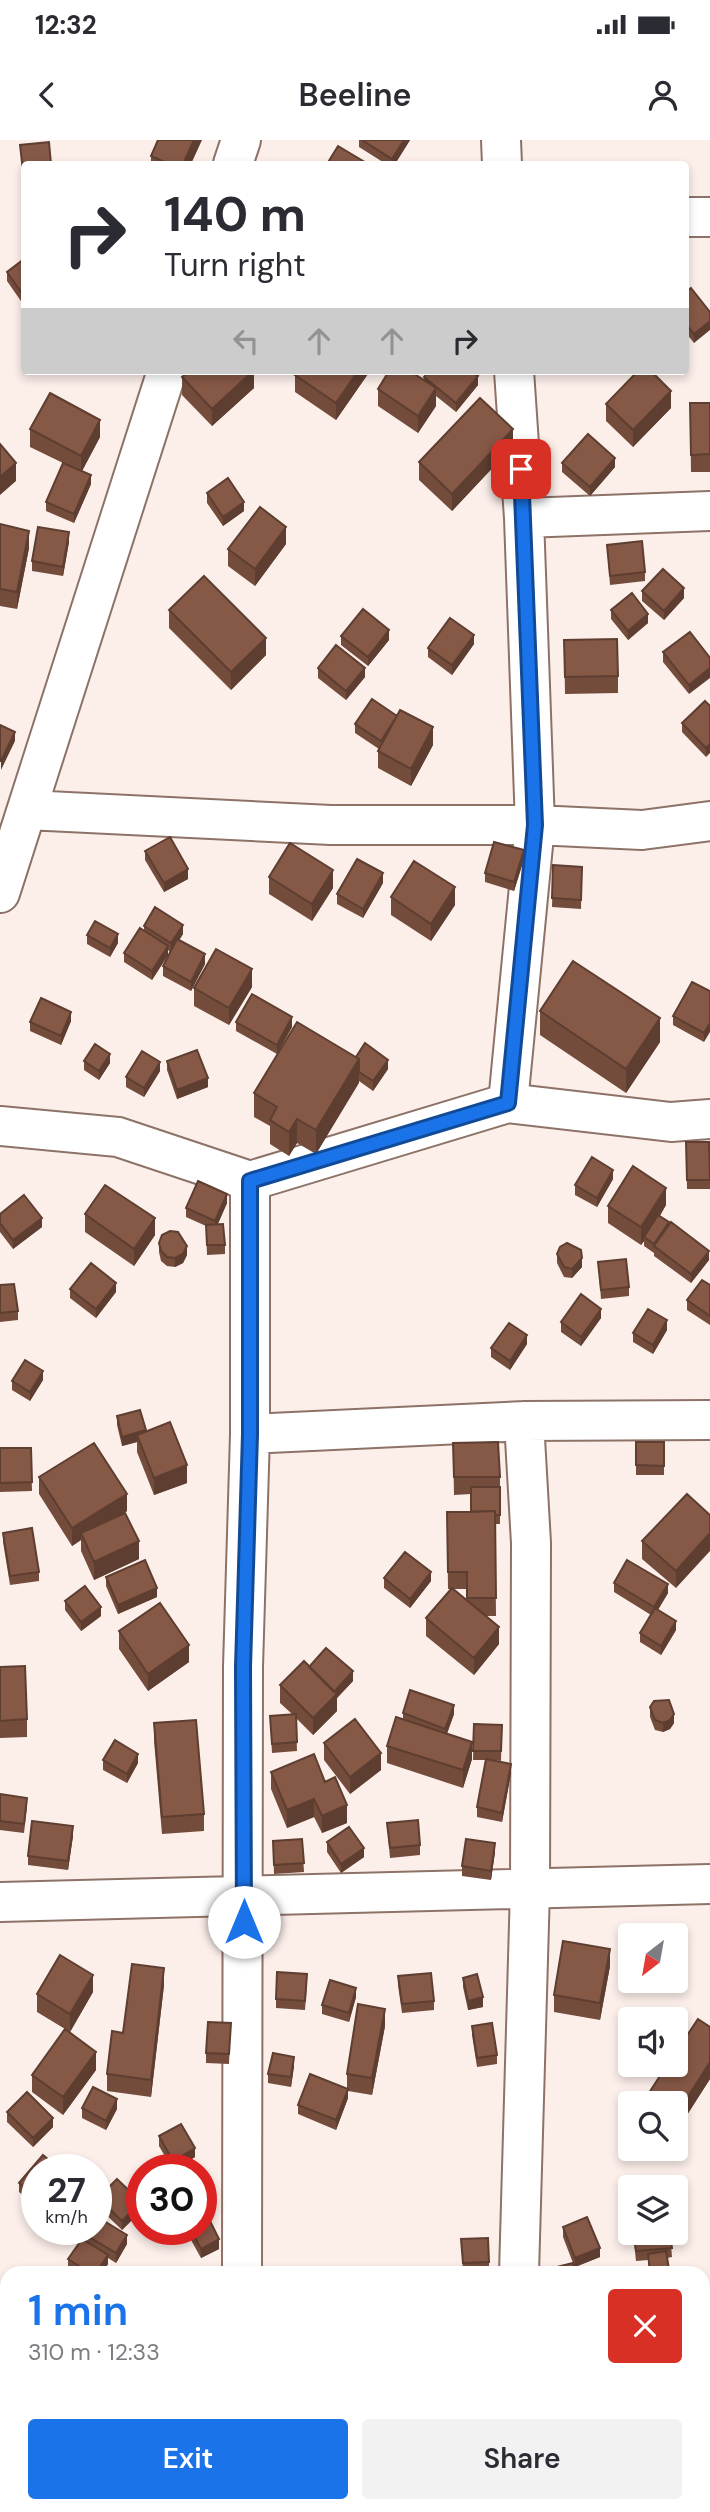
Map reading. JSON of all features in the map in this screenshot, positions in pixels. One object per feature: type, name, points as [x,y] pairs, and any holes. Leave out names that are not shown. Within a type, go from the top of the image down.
[{"type":"street","points":[[234,161],[241,140]]},
{"type":"street","points":[[501,140],[502,161]]},
{"type":"street","points":[[689,217],[710,216]]},
{"type":"street","points":[[0,893],[166,375]]},
{"type":"street","points":[[508,1103],[535,825],[524,518],[514,375]]},
{"type":"street","points":[[524,518],[710,511]]},
{"type":"street","points":[[27,810],[331,825],[535,825],[642,830],[710,821]]},
{"type":"street","points":[[0,1126],[118,1137],[250,1181],[508,1103],[671,1122],[710,1119]]},
{"type":"street","points":[[242,2266],[243,1667],[250,1434],[250,1181]]},
{"type":"street","points":[[250,1434],[524,1421],[710,1420]]},
{"type":"street","points":[[519,2266],[530,1889],[531,1543],[524,1421]]},
{"type":"street","points":[[0,1902],[710,1884]]},
{"type":"building","points":[[158,140],[194,140],[184,161],[162,161],[151,156]]},
{"type":"building","points":[[362,140],[404,140],[392,159]]},
{"type":"building","points":[[49,142],[51,161],[22,161],[20,145]]},
{"type":"building","points":[[338,146],[363,161],[329,161]]},
{"type":"building","points":[[21,261],[21,292],[7,272]]},
{"type":"building","points":[[691,288],[710,312],[710,321],[694,334],[689,328]]},
{"type":"building","points":[[184,375],[249,375],[212,409],[182,377]]},
{"type":"building","points":[[295,375],[355,375],[336,403]]},
{"type":"building","points":[[387,375],[416,375],[436,388],[418,416],[378,389]]},
{"type":"building","points":[[426,375],[478,376],[456,403],[424,377]]},
{"type":"building","points":[[634,375],[655,375],[671,391],[633,430],[606,404]]},
{"type":"building","points":[[50,393],[100,420],[81,456],[30,429]]},
{"type":"building","points":[[480,398],[513,429],[452,494],[419,462]]},
{"type":"building","points":[[690,403],[710,403],[710,454],[691,455]]},
{"type":"building","points":[[588,434],[615,458],[590,487],[562,463]]},
{"type":"building","points":[[0,444],[16,463],[0,477]]},
{"type":"building","points":[[63,463],[91,475],[74,514],[46,502]]},
{"type":"building","points":[[228,478],[244,502],[223,517],[207,493]]},
{"type":"building","points":[[260,507],[286,527],[255,569],[228,549]]},
{"type":"building","points":[[0,524],[29,531],[17,592],[0,589]]},
{"type":"building","points":[[38,527],[69,532],[63,567],[32,561]]},
{"type":"building","points":[[642,541],[645,572],[610,576],[607,545]]},
{"type":"building","points":[[663,569],[684,588],[664,611],[642,591]]},
{"type":"building","points":[[204,576],[266,638],[231,672],[169,610]]},
{"type":"building","points":[[632,593],[648,614],[628,631],[611,610]]},
{"type":"building","points":[[363,609],[389,630],[368,657],[341,636]]},
{"type":"building","points":[[450,618],[474,635],[452,665],[428,648]]},
{"type":"building","points":[[690,632],[710,658],[710,668],[689,685],[663,652]]},
{"type":"building","points":[[617,639],[618,676],[565,677],[564,640]]},
{"type":"building","points":[[336,645],[365,668],[346,691],[318,668]]},
{"type":"building","points":[[372,699],[397,716],[381,741],[355,724]]},
{"type":"building","points":[[705,701],[710,706],[710,744],[706,748],[682,723]]},
{"type":"building","points":[[400,710],[433,727],[411,769],[378,751]]},
{"type":"building","points":[[0,725],[15,732],[1,761],[0,761]]},
{"type":"building","points":[[170,837],[188,869],[164,883],[145,851]]},
{"type":"building","points":[[494,842],[524,850],[514,882],[485,873]]},
{"type":"building","points":[[290,843],[333,870],[312,904],[269,877]]},
{"type":"building","points":[[357,859],[383,873],[363,909],[337,894]]},
{"type":"building","points":[[414,861],[455,887],[431,924],[391,897]]},
{"type":"building","points":[[553,865],[582,867],[581,900],[552,898]]},
{"type":"building","points":[[155,907],[183,925],[171,943],[144,926]]},
{"type":"building","points":[[95,921],[118,934],[110,948],[87,935]]},
{"type":"building","points":[[140,928],[168,946],[152,971],[124,953]]},
{"type":"building","points":[[177,939],[205,954],[191,982],[163,966]]},
{"type":"building","points":[[216,949],[252,969],[229,1008],[194,988]]},
{"type":"building","points":[[573,961],[660,1018],[626,1069],[540,1011]]},
{"type":"building","points":[[692,982],[710,991],[710,1023],[704,1033],[673,1016]]},
{"type":"building","points":[[252,994],[292,1017],[277,1045],[236,1022]]},
{"type":"building","points":[[41,998],[71,1012],[61,1036],[30,1022]]},
{"type":"building","points":[[297,1022],[359,1059],[316,1130],[297,1119],[289,1132],[270,1120],[277,1107],[254,1093]]},
{"type":"building","points":[[365,1043],[388,1060],[373,1081],[359,1072],[359,1059],[356,1057]]},
{"type":"building","points":[[95,1044],[110,1054],[99,1071],[84,1061]]},
{"type":"building","points":[[197,1050],[208,1078],[177,1090],[167,1061]]},
{"type":"building","points":[[142,1051],[160,1062],[144,1088],[126,1077]]},
{"type":"building","points":[[686,1142],[709,1142],[710,1180],[687,1180]]},
{"type":"building","points":[[592,1157],[613,1170],[597,1198],[575,1185]]},
{"type":"building","points":[[633,1166],[666,1188],[641,1227],[608,1206]]},
{"type":"building","points":[[198,1181],[227,1194],[215,1221],[186,1208]]},
{"type":"building","points":[[105,1185],[155,1218],[134,1249],[85,1214]]},
{"type":"building","points":[[24,1195],[42,1218],[13,1240],[0,1223],[0,1214]]},
{"type":"building","points":[[658,1215],[669,1222],[654,1244],[644,1237]]},
{"type":"building","points":[[671,1222],[709,1251],[691,1274],[654,1246]]},
{"type":"building","points":[[223,1224],[225,1245],[207,1245],[206,1225]]},
{"type":"building","points":[[170,1231],[178,1232],[187,1246],[183,1254],[175,1258],[167,1257],[161,1251],[159,1243],[162,1235]]},
{"type":"building","points":[[567,1243],[581,1250],[582,1258],[572,1269],[564,1267],[557,1254],[560,1247]]},
{"type":"building","points":[[626,1259],[629,1287],[601,1290],[598,1262]]},
{"type":"building","points":[[91,1263],[116,1283],[96,1309],[70,1289]]},
{"type":"building","points":[[702,1280],[710,1285],[710,1316],[687,1300]]},
{"type":"building","points":[[14,1284],[18,1311],[0,1313],[0,1285]]},
{"type":"building","points":[[581,1294],[601,1309],[581,1337],[561,1322]]},
{"type":"building","points":[[648,1309],[667,1320],[653,1345],[633,1333]]},
{"type":"building","points":[[509,1323],[527,1335],[510,1361],[491,1348]]},
{"type":"building","points":[[25,1360],[43,1371],[30,1392],[12,1381]]},
{"type":"building","points":[[140,1410],[146,1430],[122,1437],[117,1416]]},
{"type":"building","points":[[170,1422],[187,1465],[154,1478],[137,1435]]},
{"type":"building","points":[[498,1442],[500,1477],[454,1477],[453,1443]]},
{"type":"building","points":[[636,1442],[664,1442],[664,1466],[636,1465]]},
{"type":"building","points":[[94,1443],[127,1494],[72,1528],[39,1477]]},
{"type":"building","points":[[0,1448],[31,1448],[32,1482],[0,1483]]},
{"type":"building","points":[[471,1487],[500,1487],[500,1515],[495,1515],[495,1511],[471,1512]]},
{"type":"building","points":[[687,1494],[710,1515],[710,1533],[676,1571],[642,1541]]},
{"type":"building","points":[[495,1511],[496,1598],[467,1598],[467,1572],[448,1572],[447,1512]]},
{"type":"building","points":[[125,1513],[139,1541],[94,1562],[81,1533]]},
{"type":"building","points":[[32,1528],[39,1572],[10,1576],[3,1533]]},
{"type":"building","points":[[405,1552],[431,1572],[410,1599],[384,1578]]},
{"type":"building","points":[[145,1560],[157,1588],[118,1605],[106,1577]]},
{"type":"building","points":[[627,1560],[668,1584],[654,1607],[614,1583]]},
{"type":"building","points":[[85,1586],[101,1607],[81,1622],[65,1601]]},
{"type":"building","points":[[452,1588],[499,1627],[474,1658],[426,1618]]},
{"type":"building","points":[[160,1603],[189,1645],[148,1674],[119,1631]]},
{"type":"building","points":[[655,1608],[676,1621],[661,1646],[640,1633]]},
{"type":"building","points":[[326,1648],[353,1671],[334,1692],[309,1667]]},
{"type":"building","points":[[304,1661],[337,1694],[313,1718],[280,1685]]},
{"type":"building","points":[[25,1666],[27,1719],[0,1721],[0,1667]]},
{"type":"building","points":[[410,1690],[454,1705],[445,1729],[403,1713]]},
{"type":"building","points":[[669,1700],[674,1714],[670,1720],[663,1723],[655,1720],[650,1707],[654,1701]]},
{"type":"building","points":[[296,1714],[297,1742],[272,1744],[270,1716]]},
{"type":"building","points":[[396,1717],[472,1742],[463,1770],[387,1746]]},
{"type":"building","points":[[355,1719],[381,1753],[350,1777],[324,1743]]},
{"type":"building","points":[[196,1720],[204,1814],[162,1817],[154,1723]]},
{"type":"building","points":[[474,1724],[502,1725],[501,1751],[473,1751]]},
{"type":"building","points":[[115,1740],[138,1754],[127,1774],[103,1760]]},
{"type":"building","points":[[314,1754],[325,1782],[335,1777],[347,1805],[322,1816],[314,1799],[287,1810],[271,1772]]},
{"type":"building","points":[[486,1759],[511,1764],[502,1813],[477,1807]]},
{"type":"building","points":[[0,1794],[27,1798],[24,1824],[0,1821]]},
{"type":"building","points":[[418,1820],[420,1845],[390,1848],[387,1823]]},
{"type":"building","points":[[32,1821],[73,1826],[68,1861],[28,1856]]},
{"type":"building","points":[[349,1827],[364,1848],[341,1864],[327,1842]]},
{"type":"building","points":[[302,1839],[304,1863],[274,1865],[273,1841]]},
{"type":"building","points":[[466,1839],[495,1843],[491,1871],[462,1866]]},
{"type":"building","points":[[563,1941],[610,1949],[600,2003],[554,1995]]},
{"type":"building","points":[[60,1955],[93,1975],[70,2014],[37,1994]]},
{"type":"building","points":[[132,1964],[164,1968],[151,2080],[107,2074],[112,2031],[123,2033]]},
{"type":"building","points":[[277,1972],[307,1974],[305,2001],[276,1999]]},
{"type":"building","points":[[431,1973],[434,2001],[402,2004],[398,1976]]},
{"type":"building","points":[[477,1974],[483,1997],[468,2001],[463,1978]]},
{"type":"building","points":[[330,1980],[356,1988],[349,2013],[322,2005]]},
{"type":"building","points":[[358,2004],[385,2009],[372,2078],[347,2074]]},
{"type":"building","points":[[698,2019],[710,2027],[710,2062],[688,2096],[688,2091],[650,2091],[659,2077],[688,2077],[688,2034]]},
{"type":"building","points":[[208,2022],[231,2023],[229,2054],[206,2053]]},
{"type":"building","points":[[492,2023],[497,2055],[477,2058],[472,2026]]},
{"type":"building","points":[[65,2029],[96,2052],[63,2097],[32,2075]]},
{"type":"building","points":[[273,2053],[294,2057],[291,2077],[268,2074]]},
{"type":"building","points":[[310,2074],[348,2089],[336,2120],[298,2105]]},
{"type":"building","points":[[93,2087],[117,2099],[106,2121],[82,2108]]},
{"type":"building","points":[[27,2092],[53,2118],[33,2138],[7,2112]]},
{"type":"building","points":[[181,2124],[195,2148],[185,2154],[169,2154],[159,2136]]},
{"type":"building","points":[[117,2179],[126,2188],[126,2217],[122,2221],[112,2211],[112,2184]]},
{"type":"building","points":[[587,2217],[600,2248],[575,2258],[563,2227]]},
{"type":"building","points":[[112,2226],[126,2234],[116,2253],[103,2245],[112,2245]]},
{"type":"building","points":[[488,2238],[489,2262],[463,2263],[461,2239]]},
{"type":"building","points":[[78,2245],[92,2245],[108,2255],[101,2266],[79,2266],[68,2259]]},
{"type":"building","points":[[635,2245],[672,2245],[672,2248],[636,2251]]},
{"type":"building","points":[[666,2251],[668,2266],[649,2266],[648,2254]]},
{"type":"route","points":[[244,1922],[243,1667],[250,1434],[250,1181],[508,1103],[535,825],[521,469]]}]
